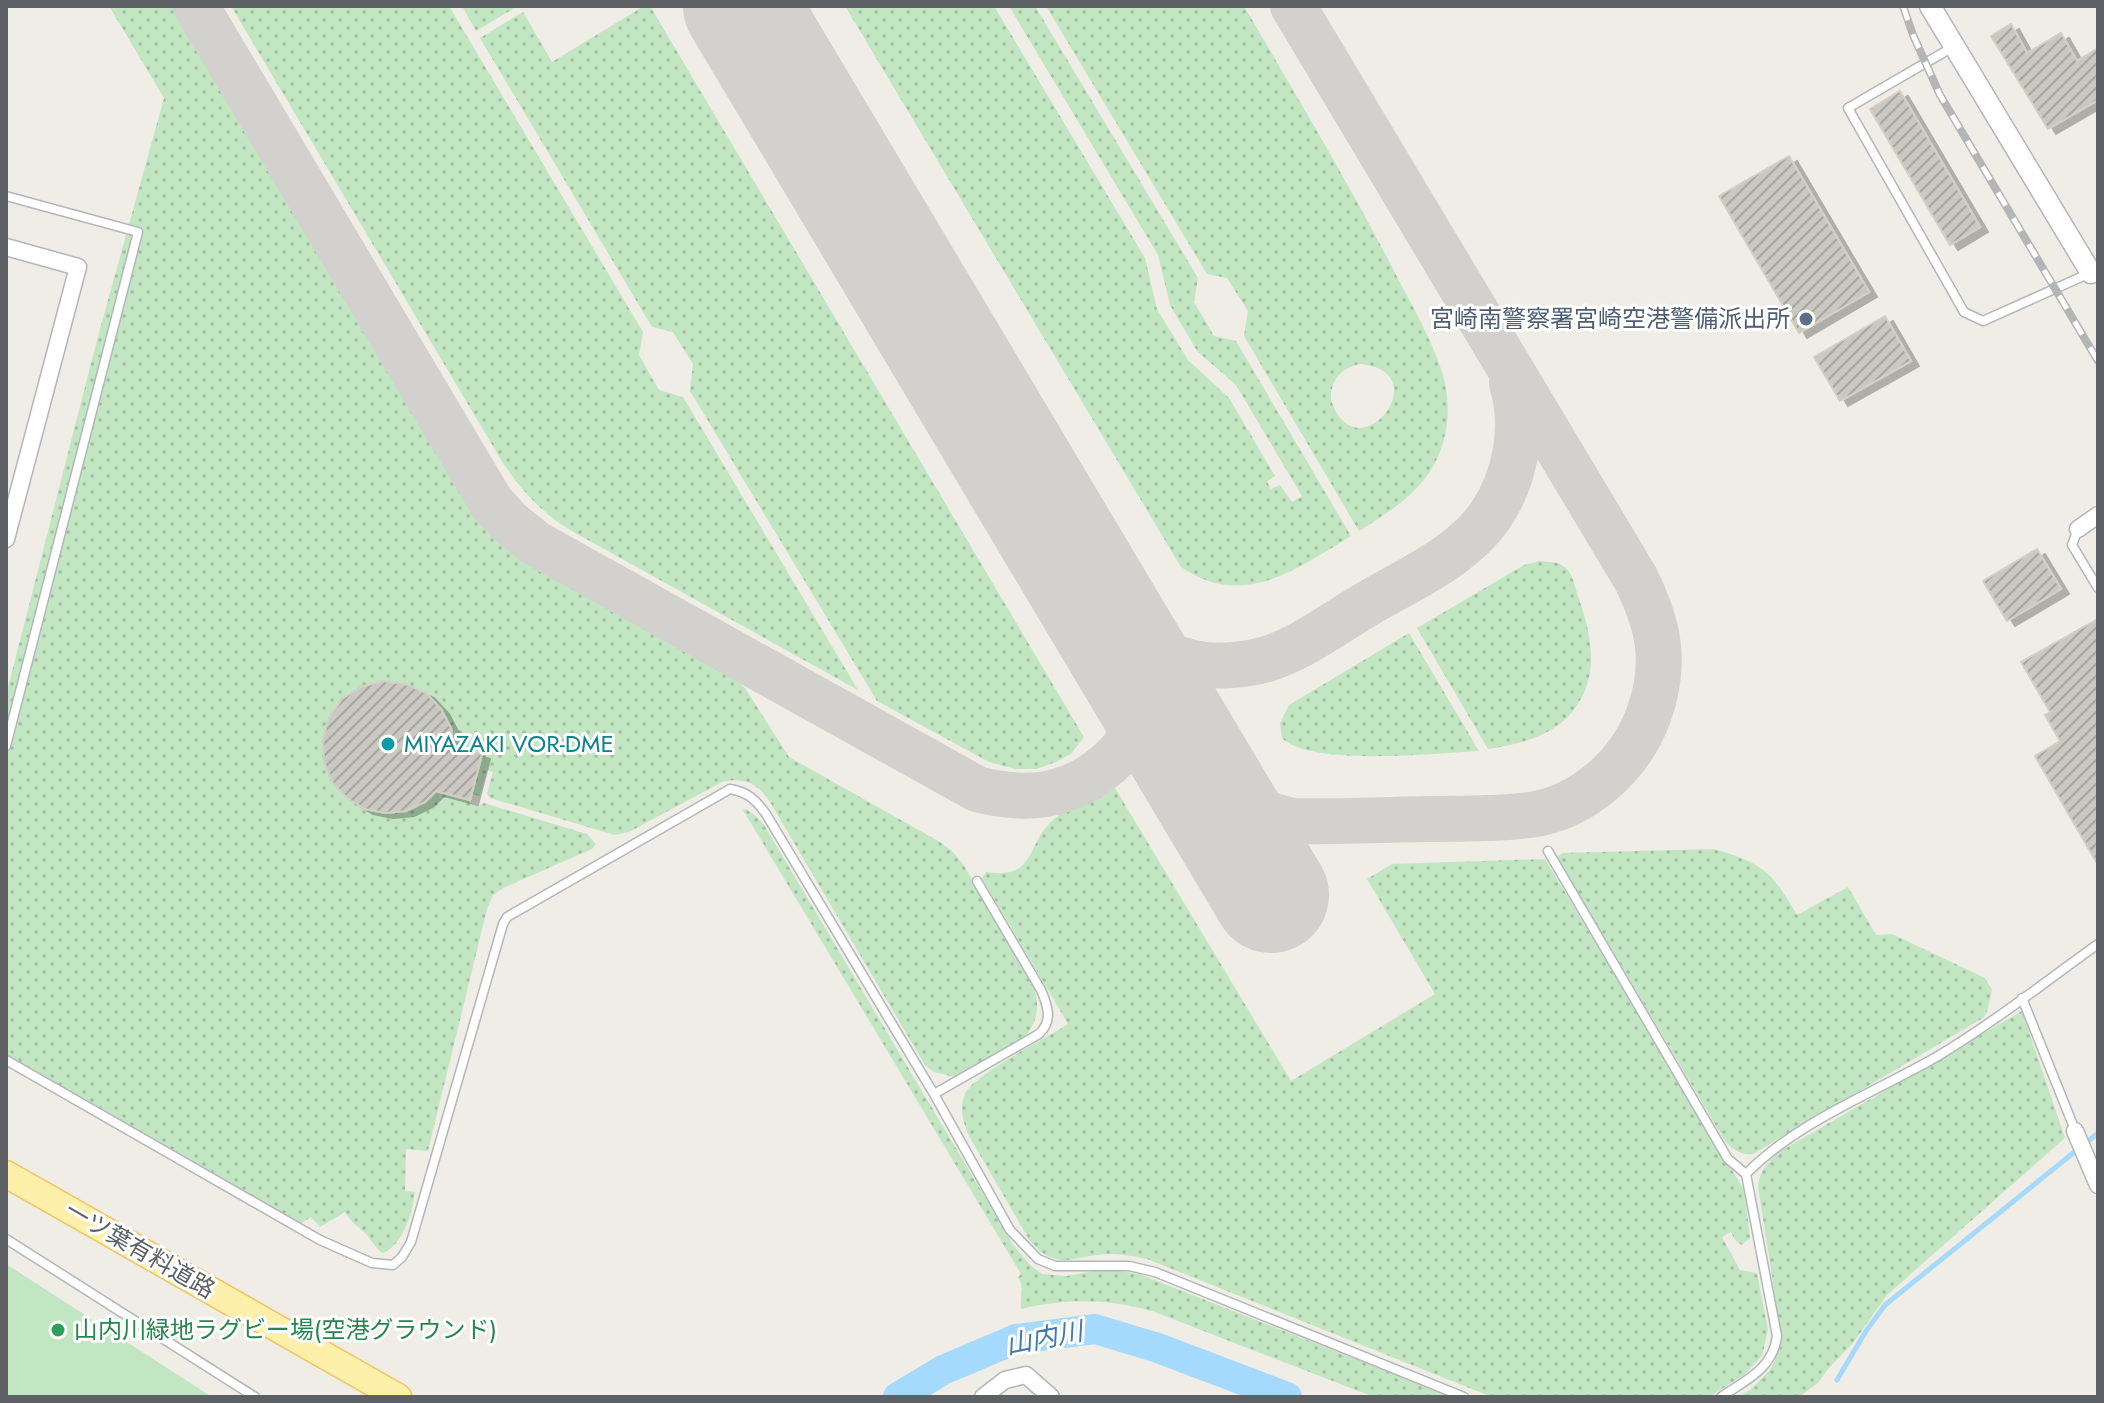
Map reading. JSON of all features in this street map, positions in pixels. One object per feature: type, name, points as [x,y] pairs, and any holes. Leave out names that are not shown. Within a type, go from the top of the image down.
[{"type":"main road","name":"一ツ葉有料道路","points":[[6,1174],[398,1397]]},
{"type":"street","points":[[1930,6],[2097,273]]},
{"type":"street","points":[[6,247],[78,267],[6,539]]},
{"type":"street","points":[[2078,529],[2098,515]]},
{"type":"street","points":[[2075,1131],[2098,1185]]},
{"type":"street","points":[[983,1397],[1005,1380],[1026,1375],[1051,1397]]},
{"type":"lane","points":[[1954,47],[1848,108],[1964,312],[1983,321],[2097,273]]},
{"type":"lane","points":[[6,196],[138,232],[6,746]]},
{"type":"lane","points":[[2078,529],[2072,545],[2098,588]]},
{"type":"lane","points":[[6,1060],[320,1240],[372,1263],[393,1265],[411,1242],[507,917],[730,789],[742,791],[766,814],[934,1094],[1010,1230],[1038,1259],[1055,1266],[1129,1266],[1155,1272],[1464,1397]]},
{"type":"lane","points":[[1548,851],[1728,1159],[1746,1174],[1777,1336],[1775,1351],[1763,1369],[1721,1397]]},
{"type":"lane","points":[[934,1094],[1039,1034],[1049,1018],[1041,990],[977,881]]},
{"type":"lane","points":[[1746,1174],[1766,1155],[1799,1132],[1940,1054],[2098,944]]},
{"type":"lane","points":[[2022,998],[2075,1131]]},
{"type":"lane","points":[[6,1239],[255,1397]]},
{"type":"green space","points":[[109,6],[178,6],[467,494],[497,534],[515,550],[730,673],[745,688],[789,757],[952,851],[963,864],[1033,984],[1037,1004],[1035,1020],[1028,1033],[1016,1044],[955,1077],[934,1072],[925,1065],[770,802],[749,783],[737,780],[722,782],[629,832],[615,835],[490,798],[487,794],[493,772],[487,770],[480,796],[471,794],[467,798],[470,803],[478,806],[484,803],[587,834],[596,844],[592,849],[493,895],[428,1151],[406,1149],[405,1191],[415,1192],[406,1227],[390,1249],[383,1253],[380,1251],[345,1212],[320,1227],[311,1217],[294,1228],[6,1066],[6,695],[97,340],[164,98]]},
{"type":"green space","points":[[231,6],[449,6],[643,332],[639,355],[659,390],[683,397],[858,690],[570,530],[525,492],[503,463]]},
{"type":"green space","points":[[462,6],[518,6],[476,31]]},
{"type":"green space","points":[[644,6],[650,6],[1084,737],[1071,754],[1037,769],[1015,769],[989,762],[877,701],[690,391],[693,364],[673,332],[652,327],[480,38],[523,12],[552,62]]},
{"type":"green space","points":[[845,6],[994,6],[1145,258],[1157,309],[1188,360],[1229,398],[1275,476],[1267,482],[1271,489],[1280,485],[1292,502],[1302,496],[1236,385],[1197,351],[1170,305],[1158,255],[1009,6],[1035,6],[1198,278],[1194,302],[1214,336],[1236,341],[1351,536],[1290,572],[1248,585],[1226,585],[1204,579],[1181,567]]},
{"type":"green space","points":[[1046,6],[1244,6],[1374,232],[1441,369],[1448,402],[1440,452],[1424,480],[1401,503],[1359,531],[1244,336],[1248,311],[1227,278],[1207,274]],"holes":[[[1360,364],[1383,371],[1393,383],[1393,399],[1385,414],[1373,424],[1358,428],[1343,421],[1331,400],[1332,386],[1338,376],[1347,368]]]},
{"type":"green space","points":[[1539,561],[1561,564],[1572,578],[1589,639],[1591,654],[1587,684],[1572,712],[1555,728],[1522,742],[1488,749],[1417,628],[1524,565]]},
{"type":"green space","points":[[1409,633],[1479,751],[1346,755],[1319,753],[1297,747],[1282,738],[1280,723],[1289,705]]},
{"type":"green space","points":[[1112,783],[1291,1081],[1435,994],[1367,879],[1392,864],[1545,859],[1744,1190],[1750,1238],[1742,1245],[1731,1232],[1722,1237],[1740,1270],[1757,1273],[1768,1330],[1762,1356],[1744,1375],[1709,1397],[1492,1397],[1147,1259],[1108,1254],[1066,1260],[1049,1257],[1040,1251],[1030,1241],[969,1136],[962,1104],[965,1094],[982,1077],[1068,1024],[982,878],[986,872],[1014,871],[1022,866],[1053,820]]},
{"type":"green space","points":[[746,809],[764,825],[1014,1246],[1031,1266],[1042,1274],[1067,1276],[1105,1269],[1139,1274],[1452,1397],[1374,1397],[1136,1307],[1103,1302],[1071,1302],[1022,1309],[1018,1277],[1021,1274],[743,810]]},
{"type":"green space","points":[[1714,849],[1744,859],[1764,871],[1773,879],[1797,915],[1848,887],[1876,935],[1892,934],[1985,978],[1992,990],[1987,1012],[1983,1018],[1753,1154],[1735,1150],[1722,1136],[1557,857],[1562,853]]},
{"type":"green space","points":[[2022,1011],[2065,1138],[1887,1295],[1853,1343],[1818,1383],[1799,1397],[1737,1397],[1751,1389],[1769,1371],[1775,1361],[1781,1335],[1758,1186],[1765,1166],[1781,1151]]},
{"type":"green space","name":"山内川緑地ラグビー場(空港グラウンド)","points":[[6,1264],[212,1397],[6,1397]]},
{"type":"building","points":[[2011,24],[2027,53],[2061,33],[2077,61],[2098,48],[2098,100],[2048,129],[1991,36]]},
{"type":"building","points":[[1900,91],[1980,227],[1950,245],[1870,109]]},
{"type":"building","points":[[1789,156],[1869,292],[1799,333],[1719,196]]},
{"type":"building","points":[[1885,316],[1911,361],[1840,401],[1814,357]]},
{"type":"building","points":[[2037,549],[2061,589],[2007,621],[1983,581]]},
{"type":"building","points":[[2098,619],[2098,865],[2035,756],[2060,741],[2045,715],[2050,712],[2021,662]]},
{"type":"building","name":"MIYAZAKI VOR-DME","points":[[383,681],[405,684],[426,693],[441,709],[451,728],[453,746],[482,754],[470,800],[436,791],[425,802],[406,811],[385,813],[365,809],[347,798],[333,783],[324,762],[323,739],[329,718],[342,699],[361,687]]},
{"type":"waterway","points":[[1837,1380],[1885,1305],[2098,1133]]},
{"type":"waterway","name":"山内川","points":[[898,1397],[943,1370],[1016,1339],[1095,1329],[1158,1348],[1287,1397]]},
{"type":"taxiway","points":[[196,6],[491,502],[535,543],[977,789],[987,791],[1020,796],[1052,793],[1074,786],[1108,764],[1126,744],[1137,722],[1139,699],[1133,662]]},
{"type":"taxiway","points":[[1194,764],[1229,795],[1255,811],[1292,821],[1529,815],[1568,803],[1603,781],[1618,766],[1641,732],[1658,678],[1655,629],[1636,579],[1293,6]]},
{"type":"taxiway","points":[[1094,600],[1114,621],[1148,646],[1189,662],[1238,665],[1267,659],[1292,649],[1431,568],[1478,531],[1499,501],[1516,452],[1518,417],[1512,383]]},
{"type":"runway","points":[[741,6],[1271,895]]},
{"type":"railway","points":[[1903,6],[1940,95],[2098,361]]},
{"type":"place","name":"宮崎南警察署宮崎空港警備派出所","points":[[1806,319]]},
{"type":"place","name":"MIYAZAKI VOR-DME","points":[[388,744]]},
{"type":"place","name":"山内川緑地ラグビー場(空港グラウンド)","points":[[58,1330]]}]
